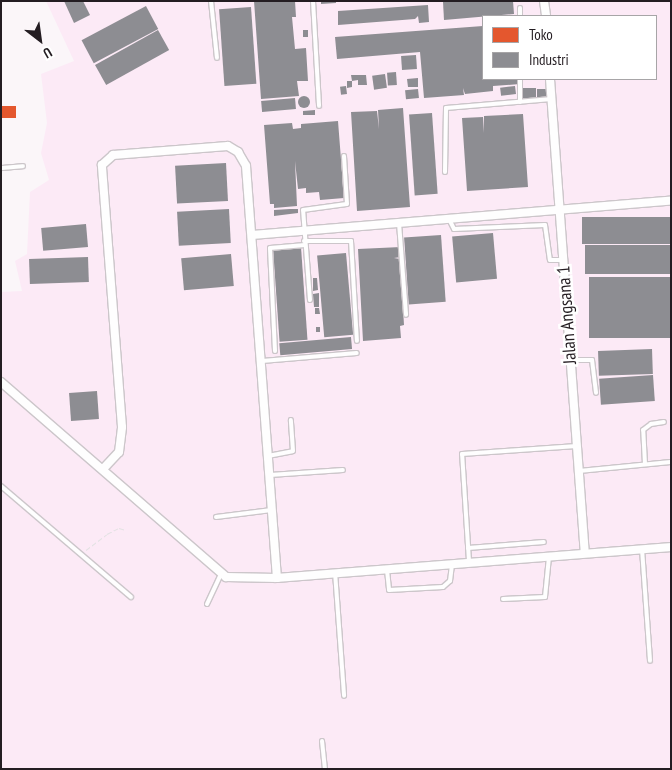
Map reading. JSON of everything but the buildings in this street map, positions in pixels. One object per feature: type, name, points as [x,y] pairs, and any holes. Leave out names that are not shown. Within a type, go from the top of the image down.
[{"type":"street","points":[[544,1],[546,15]]},
{"type":"street","name":"Jalan Angsana 1","points":[[550,80],[584,552]]},
{"type":"street","points":[[103,469],[119,452],[122,427],[102,169],[105,160],[114,155],[228,146],[238,152],[246,166],[253,235],[277,578]]},
{"type":"street","points":[[253,235],[671,201]]},
{"type":"street","points":[[1,382],[103,469],[221,574],[230,578],[277,578],[453,562],[671,547]]},
{"type":"lane","points":[[211,1],[217,58]]},
{"type":"lane","points":[[313,1],[319,106]]},
{"type":"lane","points":[[520,8],[520,15]]},
{"type":"lane","points":[[520,80],[520,102]]},
{"type":"lane","points":[[446,172],[444,110],[552,100]]},
{"type":"lane","points":[[310,300],[304,208],[348,203],[344,156]]},
{"type":"lane","points":[[1,168],[23,166]]},
{"type":"lane","points":[[449,219],[454,230],[545,225],[550,261],[563,260]]},
{"type":"lane","points":[[399,223],[406,315]]},
{"type":"lane","points":[[275,351],[270,248],[305,243],[351,241],[357,341]]},
{"type":"lane","points":[[262,361],[357,353]]},
{"type":"lane","points":[[570,360],[592,360],[596,393]]},
{"type":"lane","points":[[268,456],[293,450],[292,420]]},
{"type":"lane","points":[[644,464],[643,430],[651,424],[664,422]]},
{"type":"lane","points":[[469,561],[462,454],[577,446]]},
{"type":"lane","points":[[579,471],[671,462]]},
{"type":"lane","points":[[270,475],[343,470]]},
{"type":"lane","points":[[2,489],[82,554],[131,597]]},
{"type":"lane","points":[[216,517],[272,510]]},
{"type":"lane","points":[[468,548],[544,542]]},
{"type":"lane","points":[[642,549],[650,660]]},
{"type":"lane","points":[[503,599],[545,597],[549,555]]},
{"type":"lane","points":[[387,568],[389,590],[435,587],[443,586],[450,581],[453,562]]},
{"type":"lane","points":[[335,572],[344,696]]},
{"type":"lane","points":[[207,604],[221,574]]},
{"type":"lane","points":[[322,741],[325,769]]},
{"type":"path","points":[[82,554],[107,534],[119,528],[126,530]]},
{"type":"shaded area","points":[[46,1],[671,1],[671,769],[1,769],[1,292],[22,291],[15,261],[27,254],[30,192],[49,180],[41,153],[47,123],[41,74],[74,61]]}]
